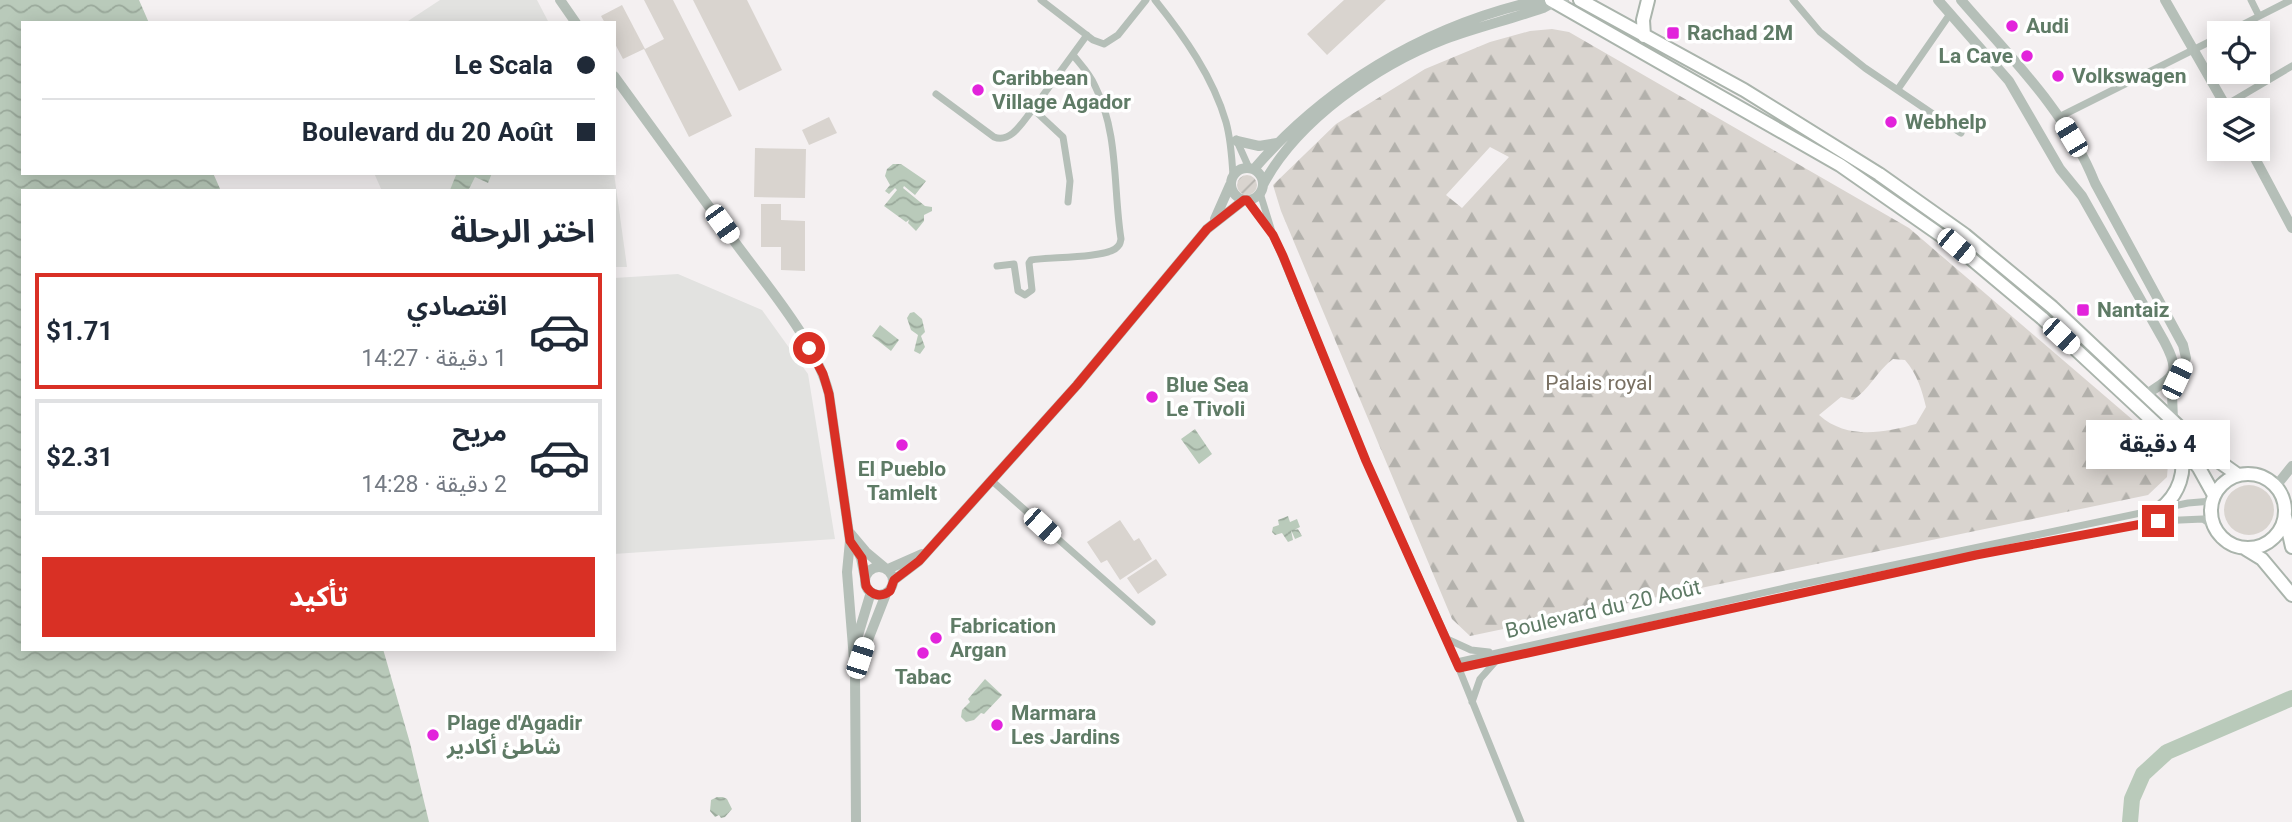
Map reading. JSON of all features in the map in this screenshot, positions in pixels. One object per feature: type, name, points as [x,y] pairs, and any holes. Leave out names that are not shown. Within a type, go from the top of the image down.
[{"type":"main road","points":[[1644,36],[1643,20],[1648,0]]},
{"type":"main road","points":[[1556,1],[1840,165],[1956,246],[2042,318],[2177,444],[2199,468],[2213,498],[2212,518],[2215,527],[2227,541],[2244,547],[2262,559],[2292,595]]},
{"type":"main road","points":[[1582,1],[1744,90],[1879,174],[1965,235],[2052,307],[2207,453],[2238,475]]},
{"type":"main road","points":[[1956,246],[1965,235]]},
{"type":"main road","points":[[2159,510],[2173,496],[2181,480],[2182,455],[2177,444]]},
{"type":"main road","points":[[2213,498],[2224,482],[2238,475],[2256,474],[2276,486],[2284,501],[2292,547]]},
{"type":"main road","points":[[2244,547],[2255,547],[2275,536],[2285,516]]},
{"type":"street","points":[[560,0],[575,21]]},
{"type":"street","points":[[1041,0],[1099,43],[1110,42],[1118,35],[1146,0]]},
{"type":"street","points":[[1155,0],[1176,25],[1204,70],[1226,124],[1231,145],[1234,194],[1246,200],[1273,235]]},
{"type":"street","points":[[1793,0],[1820,32],[1865,68],[1961,133]]},
{"type":"street","points":[[1938,0],[2008,82],[2060,169],[2082,197],[2174,359],[2175,372],[2172,377],[2146,395]]},
{"type":"street","points":[[1961,0],[2002,45],[2059,117],[2089,167],[2185,352],[2185,361],[2172,394],[2173,421]]},
{"type":"street","points":[[2165,0],[2221,98]]},
{"type":"street","points":[[2251,0],[2259,16]]},
{"type":"street","points":[[2249,21],[2291,0]]},
{"type":"street","points":[[1251,169],[1304,118],[1342,88],[1402,51],[1444,31],[1489,15],[1527,3],[1556,1]]},
{"type":"street","points":[[1211,225],[1246,200],[1254,198],[1262,189],[1273,167],[1303,133],[1342,98],[1381,71],[1444,40],[1543,8],[1556,1]]},
{"type":"street","points":[[1898,89],[1950,14]]},
{"type":"street","points":[[936,94],[994,138],[1008,139],[1087,35]]},
{"type":"street","points":[[2059,117],[2207,43]]},
{"type":"street","points":[[997,266],[1014,264],[1018,291],[1027,295],[1032,290],[1031,260],[1109,252],[1121,239],[1112,139],[1107,118],[1096,86],[1073,55]]},
{"type":"street","points":[[2242,98],[2292,66]]},
{"type":"street","points":[[616,79],[766,285],[817,360],[829,394],[850,537],[848,586],[855,672],[856,822]]},
{"type":"street","points":[[1033,108],[1063,138],[1070,181],[1068,202]]},
{"type":"street","points":[[1226,124],[1251,169]]},
{"type":"street","points":[[1237,141],[1259,146],[1280,141]]},
{"type":"street","points":[[2256,161],[2292,228]]},
{"type":"street","points":[[855,672],[894,580],[912,568],[1077,385],[1211,225],[1232,179],[1240,170],[1251,169],[1260,174],[1273,235],[1366,461],[1458,665],[1521,822]]},
{"type":"street","points":[[2276,486],[2292,466]]},
{"type":"street","points":[[991,480],[1152,622]]},
{"type":"street","name":"Boulevard du 20 Août","points":[[1458,665],[1776,590],[2213,498]]},
{"type":"street","name":"Boulevard du 20 Août","points":[[1497,656],[1976,555],[2158,521],[2203,519],[2215,527]]},
{"type":"street","points":[[850,537],[886,568],[894,580]]},
{"type":"street","points":[[850,537],[862,558],[866,586],[871,592],[886,594]]},
{"type":"street","points":[[865,578],[872,568],[886,568],[925,552]]},
{"type":"street","points":[[854,652],[871,592]]},
{"type":"street","points":[[1447,639],[1471,650],[1497,656],[1480,679],[1472,703]]},
{"type":"shaded area","points":[[440,0],[537,0],[548,21],[408,21]]},
{"type":"shaded area","points":[[375,175],[614,175],[627,267],[616,267],[616,189],[381,189]]},
{"type":"shaded area","points":[[678,274],[762,310],[808,374],[835,539],[616,554],[616,278]]},
{"type":"green space","points":[[644,0],[673,0],[732,116],[689,137],[644,49],[623,59],[616,46],[616,21],[604,21],[601,16],[622,5],[645,49],[664,39]]},
{"type":"green space","points":[[693,0],[747,0],[782,70],[739,91]]},
{"type":"green space","points":[[1344,0],[1386,0],[1327,55],[1307,34]]},
{"type":"green space","name":"Palais royal","points":[[1552,29],[1569,32],[1909,228],[2169,451],[2167,477],[2148,495],[1470,636],[1452,619],[1281,211],[1273,185],[1336,124],[1425,69],[1490,42],[1530,31]],"holes":[[[1490,147],[1509,157],[1462,208],[1446,195]],[[1893,359],[1905,360],[1921,388],[1926,407],[1916,424],[1878,432],[1853,431],[1830,423],[1819,415],[1841,397],[1853,400],[1859,396]]]},
{"type":"green space","points":[[829,117],[837,133],[809,145],[802,130]]},
{"type":"green space","points":[[755,148],[806,149],[805,198],[754,197]]},
{"type":"green space","points":[[1247,175],[1254,178],[1257,185],[1254,192],[1247,195],[1240,192],[1237,185],[1240,178]]},
{"type":"green space","points":[[761,204],[781,204],[781,220],[805,221],[805,271],[781,270],[781,247],[761,247]]},
{"type":"green space","points":[[2249,485],[2267,492],[2274,510],[2267,528],[2249,535],[2231,528],[2224,510],[2231,492]]},
{"type":"green space","points":[[1120,520],[1134,541],[1139,538],[1152,559],[1120,580],[1107,560],[1101,563],[1087,542]]},
{"type":"green space","points":[[1156,559],[1167,575],[1138,594],[1127,578]]},
{"type":"water","points":[[0,0],[139,0],[148,21],[21,21],[21,175],[214,175],[220,189],[21,189],[21,651],[384,651],[429,822],[0,822]]},
{"type":"water","points":[[893,164],[901,164],[926,181],[915,195],[904,186],[903,188],[925,206],[932,207],[932,211],[924,215],[924,221],[916,231],[908,223],[909,220],[906,222],[884,206],[897,190],[895,188],[889,194],[885,191],[890,185],[885,176],[887,169]]},
{"type":"water","points":[[456,175],[491,175],[488,183],[475,177],[469,189],[450,189]]},
{"type":"water","points":[[914,312],[922,319],[925,332],[921,336],[925,347],[920,354],[914,351],[918,335],[911,330],[907,318]]},
{"type":"water","points":[[880,325],[899,340],[891,351],[872,336]]},
{"type":"water","points":[[1195,429],[1212,454],[1199,464],[1181,439]]},
{"type":"water","points":[[1288,516],[1290,522],[1297,519],[1300,527],[1294,530],[1298,529],[1302,536],[1295,539],[1291,530],[1293,540],[1288,542],[1282,533],[1275,535],[1272,532],[1273,527],[1279,525],[1278,520]]},
{"type":"water","points":[[985,679],[1002,695],[984,714],[981,713],[974,720],[966,722],[961,717],[962,710]]},
{"type":"water","points":[[717,797],[727,799],[732,809],[725,817],[715,817],[710,811],[711,800]]},
{"type":"waterway","points":[[2130,822],[2132,799],[2143,774],[2167,752],[2292,698]]},
{"type":"place","name":"Audi","points":[[2012,26]]},
{"type":"place","name":"Rachad 2M","points":[[1673,33]]},
{"type":"place","name":"La Cave","points":[[2027,56]]},
{"type":"place","name":"Volkswagen","points":[[2058,76]]},
{"type":"place","name":"Caribbean Village Agador","points":[[978,90]]},
{"type":"place","name":"Webhelp","points":[[1891,122]]},
{"type":"place","name":"Nantaiz","points":[[2083,310]]},
{"type":"place","name":"Blue Sea Le Tivoli","points":[[1152,397]]},
{"type":"place","name":"El Pueblo Tamlelt","points":[[902,445]]},
{"type":"place","name":"Fabrication Argan","points":[[936,638]]},
{"type":"place","name":"Tabac","points":[[923,653]]},
{"type":"place","name":"Marmara Les Jardins","points":[[997,725]]},
{"type":"place","name":"Plage d'Agadir شاطئ أكادير","points":[[433,735]]},
{"type":"route","points":[[809,348],[817,360],[829,394],[850,541],[862,558],[866,586],[876,595],[890,591],[894,580],[919,561],[1077,385],[1207,229],[1244,200],[1247,200],[1273,235],[1366,461],[1459,668],[1976,555],[2158,521]]}]
